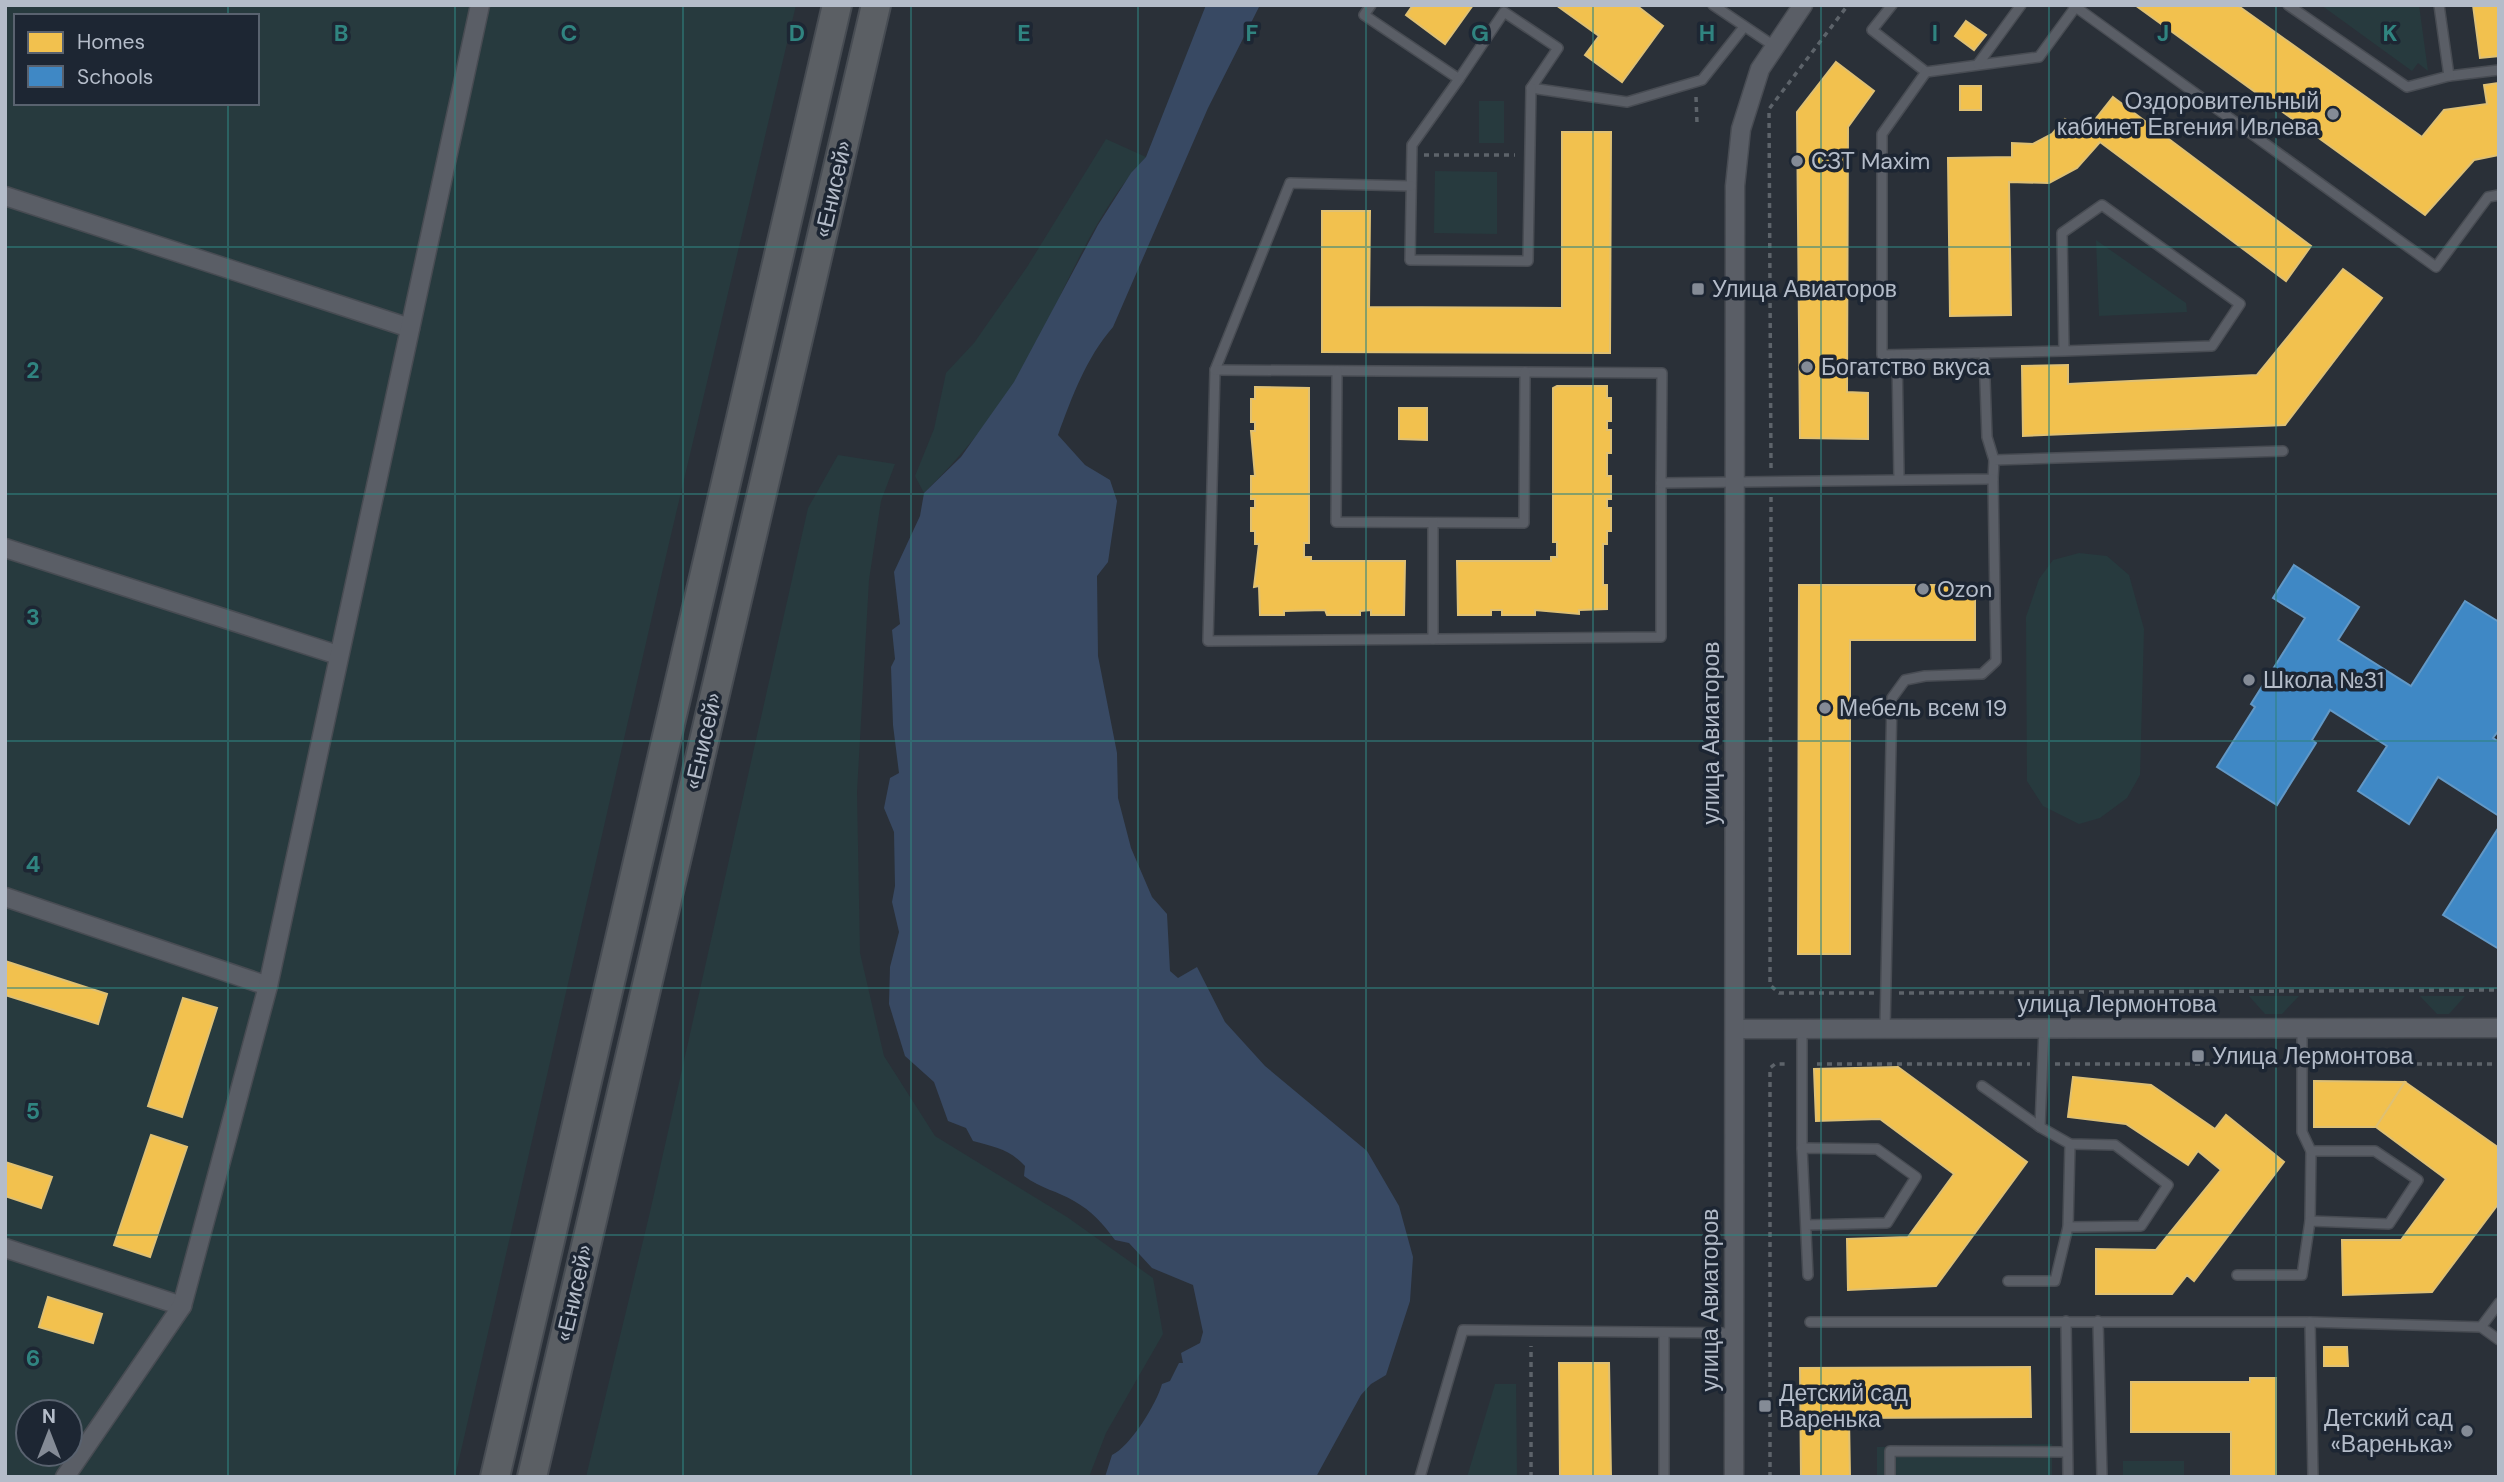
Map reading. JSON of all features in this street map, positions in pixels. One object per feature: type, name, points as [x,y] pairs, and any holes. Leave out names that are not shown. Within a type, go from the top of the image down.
[{"type":"highway","name":"«Енисей»","points":[[495,1477],[837,5]]},
{"type":"highway","name":"«Енисей»","points":[[531,1477],[876,5]]},
{"type":"street","name":"улица Авиаторов","points":[[1734,1477],[1737,162],[1747,107],[1760,69],[1803,5]]},
{"type":"street","points":[[65,1477],[182,1306],[268,986],[479,6]]},
{"type":"street","points":[[5,196],[410,328]]},
{"type":"street","points":[[5,548],[338,655]]},
{"type":"street","points":[[5,897],[268,986]]},
{"type":"street","name":"улица Лермонтова","points":[[1735,1029],[2499,1028]]},
{"type":"street","points":[[5,1248],[182,1306]]},
{"type":"lane","points":[[1371,5],[1364,15],[1459,79]]},
{"type":"lane","points":[[1713,5],[1774,47]]},
{"type":"lane","points":[[1892,5],[1872,30],[1926,72]]},
{"type":"lane","points":[[1978,64],[2021,5]]},
{"type":"lane","points":[[2288,5],[2407,88],[2449,76],[2499,70]]},
{"type":"lane","points":[[2439,5],[2449,76]]},
{"type":"lane","points":[[2064,351],[2062,233],[2102,205],[2240,304],[2212,346],[2064,351],[1882,355],[1882,134],[1926,72],[2039,57],[2075,6],[2436,267],[2488,197],[2499,195]]},
{"type":"lane","points":[[1504,12],[1558,48],[1531,89],[1528,261],[1410,260],[1412,145],[1459,79],[1504,12]]},
{"type":"lane","points":[[1531,89],[1626,103],[1702,80],[1744,27]]},
{"type":"lane","points":[[1215,370],[1662,373],[1661,637],[1208,641],[1215,370],[1290,183],[1411,186]]},
{"type":"lane","points":[[1885,1029],[1892,698],[1905,680],[1925,676],[1982,674],[1996,661],[1994,460],[1987,437],[1984,353]]},
{"type":"lane","points":[[1897,355],[1899,479]]},
{"type":"lane","points":[[1336,371],[1336,522],[1433,523],[1524,523],[1525,372]]},
{"type":"lane","points":[[1994,460],[2283,451]]},
{"type":"lane","points":[[1661,483],[1993,479]]},
{"type":"lane","points":[[1433,523],[1433,639]]},
{"type":"lane","points":[[1802,1029],[1802,1148],[1808,1275]]},
{"type":"lane","points":[[2040,1127],[2044,1029]]},
{"type":"lane","points":[[2237,1275],[2302,1275],[2310,1221],[2311,1151],[2302,1132],[2302,1029]]},
{"type":"lane","points":[[1982,1086],[2040,1127],[2070,1144],[2115,1145],[2168,1185],[2141,1226],[2068,1227]]},
{"type":"lane","points":[[2008,1281],[2055,1281],[2068,1227],[2070,1144]]},
{"type":"lane","points":[[1802,1148],[1877,1149],[1916,1177],[1887,1223],[1806,1225]]},
{"type":"lane","points":[[2310,1221],[2389,1224],[2418,1180],[2375,1151],[2311,1151]]},
{"type":"lane","points":[[2482,1327],[2499,1303]]},
{"type":"lane","points":[[2066,1321],[2068,1477]]},
{"type":"lane","points":[[2098,1321],[2102,1477]]},
{"type":"lane","points":[[1810,1322],[2310,1322],[2482,1327],[2499,1340]]},
{"type":"lane","points":[[2310,1322],[2313,1477]]},
{"type":"lane","points":[[1420,1477],[1463,1330],[1735,1333]]},
{"type":"lane","points":[[1664,1333],[1664,1477]]},
{"type":"lane","points":[[1890,1477],[1890,1451],[2067,1452]]},
{"type":"path","points":[[1696,82],[1697,123]]},
{"type":"path","points":[[1412,155],[1530,155]]},
{"type":"path","points":[[1779,993],[2499,990]]},
{"type":"path","points":[[1770,1477],[1770,1068],[1775,1064],[2499,1064]]},
{"type":"path","points":[[1531,1331],[1531,1477]]},
{"type":"green space","points":[[5,5],[796,5],[662,573],[455,1477],[5,1477]]},
{"type":"green space","points":[[2321,5],[2419,5],[2428,71],[2418,63],[2412,71]]},
{"type":"green space","points":[[1479,101],[1504,101],[1504,143],[1479,143]]},
{"type":"green space","points":[[1106,139],[1146,157],[1098,223],[1013,386],[971,442],[924,493],[915,476],[934,429],[946,373],[974,343],[1027,267]]},
{"type":"green space","points":[[1435,171],[1497,172],[1497,234],[1434,233]]},
{"type":"green space","points":[[2096,240],[2186,303],[2187,312],[2099,316]]},
{"type":"green space","points":[[838,455],[895,464],[881,501],[869,580],[857,792],[860,953],[884,1056],[935,1136],[1067,1217],[1153,1278],[1163,1334],[1106,1433],[1089,1477],[586,1477],[650,1212],[808,508]]},
{"type":"green space","points":[[2079,553],[2107,556],[2129,575],[2144,629],[2140,775],[2127,798],[2100,818],[2079,824],[2043,806],[2027,781],[2026,617],[2039,579],[2053,560]]},
{"type":"green space","points":[[2249,996],[2299,996],[2282,1014],[2265,1014]]},
{"type":"green space","points":[[2420,996],[2465,996],[2449,1014],[2437,1014]]},
{"type":"green space","points":[[1495,1384],[1516,1384],[1517,1477],[1467,1477]]},
{"type":"green space","points":[[2052,1444],[2052,1477],[1877,1477],[1877,1447]]},
{"type":"green space","points":[[2123,1461],[2184,1461],[2184,1477],[2123,1477]]},
{"type":"water","points":[[1206,5],[1260,5],[1208,108],[1113,327],[1087,365],[1058,435],[1085,465],[1110,480],[1117,501],[1108,562],[1097,576],[1098,656],[1117,753],[1118,798],[1131,848],[1152,897],[1167,914],[1170,971],[1178,978],[1197,967],[1225,1022],[1265,1066],[1367,1151],[1399,1206],[1413,1257],[1410,1301],[1386,1375],[1371,1384],[1361,1395],[1316,1477],[1105,1477],[1112,1455],[1134,1434],[1149,1413],[1162,1384],[1170,1381],[1179,1363],[1183,1363],[1181,1353],[1200,1343],[1203,1332],[1193,1285],[1152,1268],[1129,1243],[1115,1240],[1102,1223],[1086,1209],[1024,1176],[1025,1166],[1013,1156],[1001,1149],[973,1141],[966,1128],[948,1121],[934,1082],[905,1056],[889,1004],[890,967],[899,932],[892,902],[895,886],[894,832],[884,808],[890,778],[899,773],[893,725],[891,667],[895,659],[892,630],[900,624],[894,572],[920,516],[924,493],[961,457],[1014,382],[1098,225],[1131,173],[1146,157]]},
{"type":"building: Homes","points":[[1413,5],[1473,5],[1445,44],[1406,15]]},
{"type":"building: Homes","points":[[1556,5],[1636,5],[1663,26],[1622,82],[1585,55],[1599,36]]},
{"type":"building: Homes","points":[[2135,5],[2237,5],[2422,137],[2444,110],[2487,104],[2484,85],[2499,83],[2499,155],[2474,160],[2425,215]]},
{"type":"building: Homes","points":[[2473,5],[2499,5],[2499,56],[2480,58]]},
{"type":"building: Homes","points":[[1966,21],[1986,35],[1974,50],[1955,36]]},
{"type":"building: Homes","points":[[1836,62],[1874,91],[1848,127],[1847,392],[1868,393],[1868,439],[1800,438],[1797,112]]},
{"type":"building: Homes","points":[[1960,86],[1981,86],[1981,110],[1960,110]]},
{"type":"building: Homes","points":[[2113,97],[2311,246],[2286,281],[2100,142],[2077,168],[2049,183],[2009,182],[2011,315],[1950,316],[1948,158],[2012,157],[2012,143],[2033,144],[2052,134],[2065,119],[2086,131]]},
{"type":"building: Homes","points":[[1562,132],[1611,132],[1610,353],[1322,352],[1322,211],[1370,211],[1369,307],[1562,308]]},
{"type":"building: Homes","points":[[2343,269],[2382,298],[2285,425],[2023,436],[2022,366],[2068,365],[2068,384],[2257,375]]},
{"type":"building: Homes","points":[[1607,386],[1607,398],[1611,398],[1611,421],[1607,421],[1607,430],[1611,430],[1611,453],[1607,453],[1607,476],[1611,476],[1611,499],[1607,499],[1607,508],[1611,508],[1611,531],[1607,531],[1607,544],[1603,544],[1603,585],[1607,585],[1607,609],[1579,610],[1579,614],[1535,610],[1535,615],[1502,615],[1502,610],[1491,610],[1491,615],[1458,615],[1457,561],[1551,561],[1551,557],[1557,557],[1557,542],[1553,542],[1553,388]]},
{"type":"building: Homes","points":[[1255,387],[1309,388],[1309,543],[1304,543],[1304,557],[1311,557],[1311,561],[1405,561],[1404,615],[1371,615],[1371,610],[1360,611],[1360,615],[1327,615],[1325,610],[1284,611],[1284,615],[1260,615],[1259,586],[1254,587],[1259,544],[1255,544],[1255,531],[1251,531],[1251,508],[1255,508],[1255,499],[1251,499],[1251,476],[1255,476],[1251,431],[1255,431],[1255,422],[1251,422],[1251,399],[1255,399]]},
{"type":"building: Homes","points":[[1399,408],[1427,408],[1427,440],[1399,439]]},
{"type":"building: Homes","points":[[1799,585],[1975,585],[1975,640],[1850,640],[1850,954],[1798,954]]},
{"type":"building: Homes","points":[[5,961],[107,994],[98,1024],[5,995]]},
{"type":"building: Homes","points":[[183,998],[217,1008],[182,1117],[148,1106]]},
{"type":"building: Homes","points":[[1898,1067],[2027,1162],[1936,1286],[1848,1290],[1847,1239],[1908,1237],[1954,1174],[1880,1119],[1816,1121],[1814,1069]]},
{"type":"building: Homes","points":[[2073,1077],[2151,1085],[2215,1129],[2226,1115],[2284,1162],[2194,1281],[2187,1275],[2172,1294],[2096,1294],[2096,1249],[2156,1250],[2221,1170],[2198,1151],[2188,1165],[2126,1124],[2068,1117]]},
{"type":"building: Homes","points":[[2314,1081],[2405,1082],[2376,1127],[2314,1127]]},
{"type":"building: Homes","points":[[2405,1082],[2499,1148],[2499,1203],[2432,1292],[2343,1295],[2342,1240],[2401,1240],[2446,1179],[2376,1127]]},
{"type":"building: Homes","points":[[151,1135],[187,1147],[150,1257],[114,1245]]},
{"type":"building: Homes","points":[[5,1162],[52,1177],[41,1208],[5,1196]]},
{"type":"building: Homes","points":[[48,1297],[102,1314],[93,1343],[39,1327]]},
{"type":"building: Homes","points":[[2324,1347],[2347,1347],[2348,1366],[2324,1366]]},
{"type":"building: Homes","points":[[1559,1363],[1609,1363],[1611,1477],[1560,1477]]},
{"type":"building: Homes","points":[[2030,1367],[2031,1417],[1849,1418],[1850,1477],[1801,1477],[1800,1368]]},
{"type":"building: Homes","points":[[2250,1378],[2276,1378],[2276,1477],[2231,1477],[2231,1432],[2131,1432],[2131,1382],[2250,1382]]},
{"type":"building: Schools","points":[[2294,565],[2359,607],[2338,640],[2411,686],[2465,601],[2499,622],[2499,730],[2493,738],[2499,742],[2499,816],[2438,777],[2409,824],[2358,791],[2387,746],[2330,710],[2312,740],[2316,743],[2277,805],[2217,767],[2255,707],[2251,704],[2305,618],[2273,598]]},
{"type":"building: Schools","points":[[2499,827],[2499,949],[2443,915]]},
{"type":"place","name":"Оздоровительный кабинет Евгения Ивлева","points":[[2333,114]]},
{"type":"place","name":"СЗТ Maxim","points":[[1797,161]]},
{"type":"place","name":"Улица Авиаторов","points":[[1698,289]]},
{"type":"place","name":"Богатство вкуса","points":[[1807,367]]},
{"type":"place","name":"Ozon","points":[[1923,589]]},
{"type":"place","name":"Школа №31","points":[[2249,680]]},
{"type":"place","name":"Мебель всем 19","points":[[1825,708]]},
{"type":"place","name":"Улица Лермонтова","points":[[2198,1056]]},
{"type":"place","name":"Детский сад Варенька","points":[[1765,1406]]},
{"type":"place","name":"Детский сад «Варенька»","points":[[2467,1431]]}]
